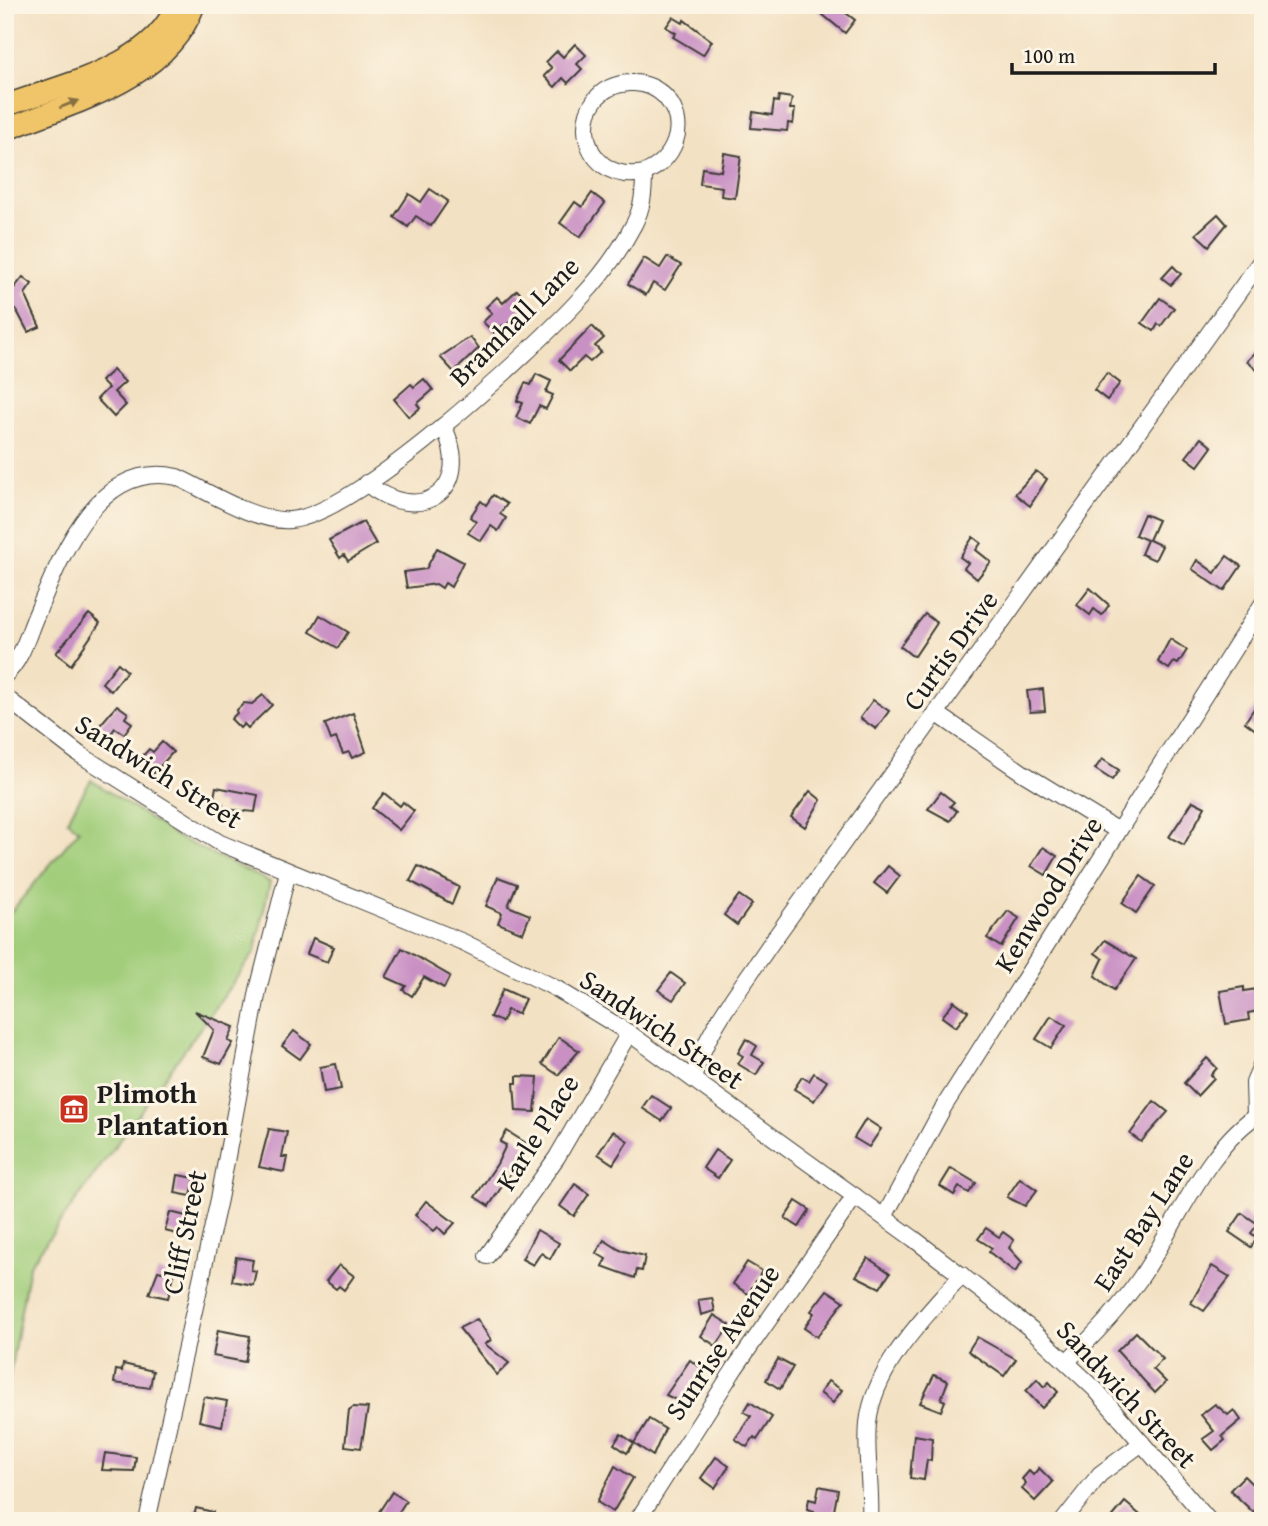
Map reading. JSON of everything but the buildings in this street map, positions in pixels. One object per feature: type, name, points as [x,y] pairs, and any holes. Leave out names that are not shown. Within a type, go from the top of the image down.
[{"type":"main road","points":[[5,106],[132,56],[168,25],[176,5]]},
{"type":"main road","points":[[5,130],[114,86],[133,75],[170,46],[194,5]]},
{"type":"street","points":[[623,83],[643,84],[660,92],[677,117],[677,137],[669,156],[644,173],[627,174],[610,169],[596,158],[588,142],[586,123],[592,105],[605,91],[623,83]]},
{"type":"street","name":"Bramhall Lane","points":[[5,675],[19,655],[47,588],[91,509],[114,486],[146,475],[162,473],[177,477],[271,519],[290,520],[310,516],[366,482],[443,426],[580,300],[635,224],[644,200],[644,173]]},
{"type":"street","name":"Curtis Drive","points":[[693,1079],[699,1057],[718,1022],[1263,258]]},
{"type":"street","name":"Bramhall Lane","points":[[366,482],[381,495],[394,501],[415,503],[432,498],[448,482],[453,467],[453,447],[443,426]]},
{"type":"street","name":"Kenwood Drive","points":[[884,1217],[943,1108],[1263,603]]},
{"type":"street","name":"Sandwich Street","points":[[5,697],[63,743],[220,843],[463,942],[557,989],[629,1033],[962,1275],[1067,1361],[1209,1521]]},
{"type":"street","points":[[936,713],[1023,773],[1118,831]]},
{"type":"street","name":"Cliff Street","points":[[147,1521],[219,1199],[261,979],[288,872]]},
{"type":"street","name":"Karle Place","points":[[487,1256],[551,1166],[629,1033]]},
{"type":"street","points":[[1259,1113],[1254,1083],[1263,1060]]},
{"type":"street","name":"East Bay Lane","points":[[1067,1361],[1105,1325],[1141,1276],[1224,1143],[1259,1113]]},
{"type":"street","name":"Sunrise Avenue","points":[[637,1521],[742,1358],[855,1196]]},
{"type":"street","points":[[870,1521],[868,1424],[872,1402],[889,1366],[962,1275]]},
{"type":"street","points":[[1063,1521],[1100,1474],[1142,1443]]},
{"type":"green space","name":"Plimoth Plantation","points":[[91,780],[177,837],[270,882],[255,952],[29,1266],[5,1401],[5,919],[79,830],[67,820]]},
{"type":"place","name":"Plimoth Plantation","points":[[74,1109]]}]
